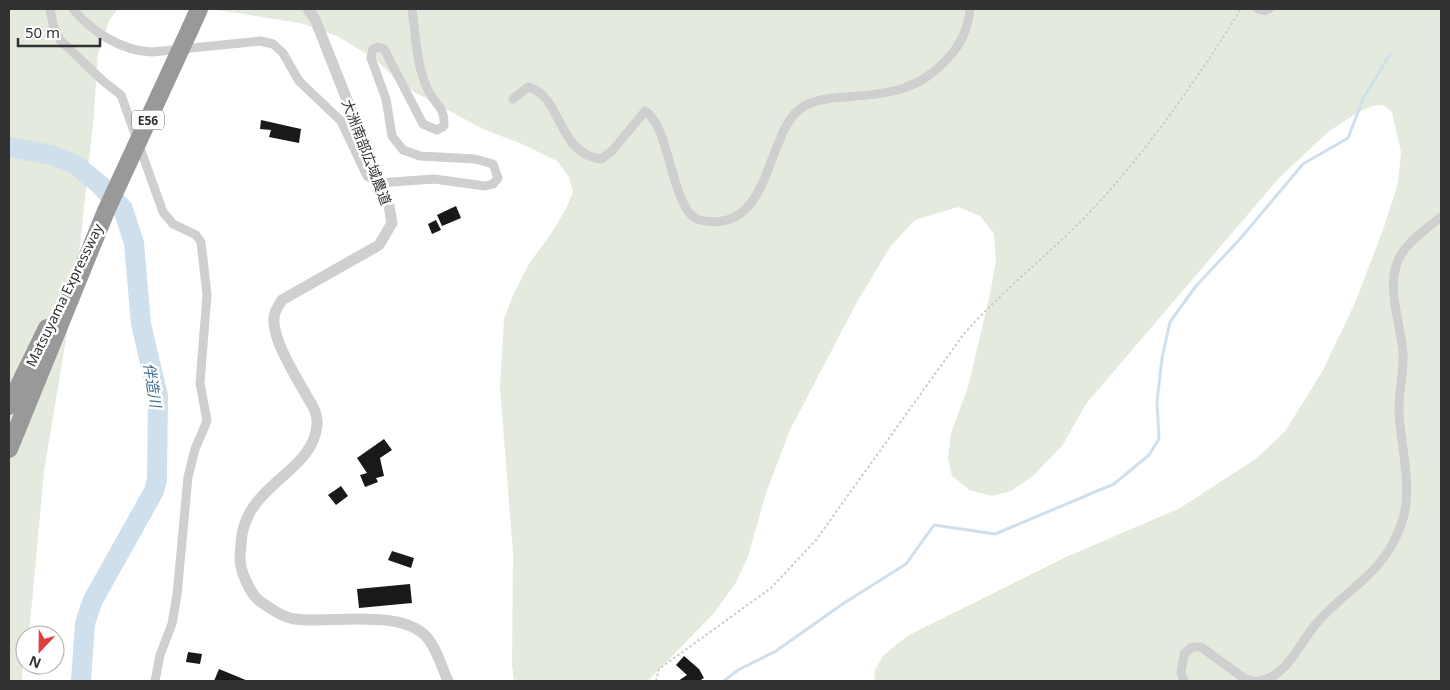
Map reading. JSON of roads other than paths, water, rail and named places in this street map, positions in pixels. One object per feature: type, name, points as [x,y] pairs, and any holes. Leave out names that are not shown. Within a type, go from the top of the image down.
[{"type":"highway","name":"Matsuyama Expressway","points":[[9,406],[58,318],[199,9]]},
{"type":"highway","points":[[9,449],[58,318]]},
{"type":"street","points":[[50,9],[53,25],[60,40],[103,81],[121,95],[163,212],[174,224],[196,235],[201,242],[207,295],[200,383],[207,421],[195,448],[188,477],[177,595],[172,624],[160,655],[155,681]]},
{"type":"street","points":[[73,9],[84,21],[117,43],[134,51],[152,52],[260,41],[273,44],[283,53],[299,81],[341,121],[367,176],[379,183],[434,179],[485,186],[493,184],[498,178],[493,164],[475,159],[420,156],[403,150],[392,136],[386,99],[371,58],[373,49],[378,46],[384,49],[423,124],[437,130],[444,126],[445,113],[430,92],[420,68],[412,9]]},
{"type":"street","name":"大洲南部広域農道","points":[[308,9],[315,19],[389,206],[392,223],[379,245],[282,300],[274,314],[274,331],[314,410],[317,423],[313,442],[303,457],[255,502],[246,518],[241,534],[240,566],[256,599],[273,610],[294,619],[400,622],[418,630],[429,639],[448,681]]},
{"type":"street","points":[[513,99],[528,87],[536,89],[552,108],[576,149],[587,157],[600,159],[612,152],[645,111],[650,114],[658,127],[677,186],[690,214],[699,220],[723,220],[738,214],[754,199],[768,172],[789,118],[803,106],[828,98],[884,94],[913,85],[935,73],[955,51],[966,29],[970,9]]},
{"type":"street","points":[[1258,9],[1266,11],[1269,9]]},
{"type":"street","points":[[1259,681],[1270,680],[1280,673],[1317,623],[1374,572],[1388,552],[1401,525],[1407,498],[1398,411],[1403,354],[1394,285],[1396,266],[1402,254],[1416,237],[1441,217]]},
{"type":"street","points":[[1184,681],[1181,673],[1184,654],[1192,647],[1201,646],[1245,679],[1254,681]]},
{"type":"waterway","points":[[724,681],[738,670],[776,651],[844,603],[906,564],[934,525],[995,534],[1114,484],[1149,455],[1159,439],[1157,402],[1162,358],[1170,322],[1196,286],[1240,239],[1303,164],[1348,138],[1363,99],[1390,54]]},
{"type":"waterway","name":"伴造川","points":[[9,147],[52,155],[76,165],[99,184],[123,209],[134,243],[141,324],[158,396],[157,480],[154,491],[93,600],[85,623],[81,681]]}]
